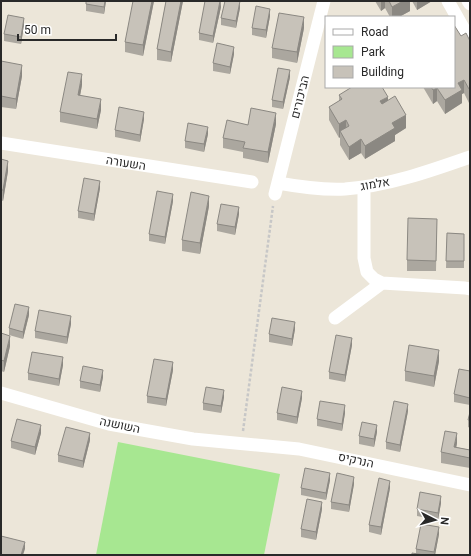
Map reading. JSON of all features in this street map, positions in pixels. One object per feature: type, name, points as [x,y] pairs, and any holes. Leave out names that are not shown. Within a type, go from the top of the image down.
[{"type":"street","name":"הביכורים","points":[[276,188],[324,1]]},
{"type":"street","points":[[448,1],[470,40]]},
{"type":"street","name":"השעורה","points":[[1,143],[252,182]]},
{"type":"street","name":"אלמוג","points":[[276,188],[345,189],[373,185],[406,178],[470,157]]},
{"type":"street","points":[[364,186],[364,258],[367,272],[374,279],[382,283],[470,289]]},
{"type":"street","points":[[335,318],[382,283]]},
{"type":"street","name":"השושנה","points":[[1,393],[109,424],[192,439],[241,444]]},
{"type":"street","name":"הנרקיס","points":[[241,444],[299,449],[470,484]]},
{"type":"path","points":[[241,444],[276,188]]},
{"type":"green space","points":[[118,442],[280,474],[264,555],[96,555]]},
{"type":"building","points":[[86,1],[105,1],[104,7],[86,4]]},
{"type":"building","points":[[133,1],[152,1],[143,45],[125,42]]},
{"type":"building","points":[[166,1],[181,1],[171,52],[157,49]]},
{"type":"building","points":[[205,1],[220,1],[213,36],[199,33]]},
{"type":"building","points":[[225,1],[240,1],[236,21],[221,18]]},
{"type":"building","points":[[389,1],[403,1],[392,7]]},
{"type":"building","points":[[256,6],[270,9],[266,30],[252,28]]},
{"type":"building","points":[[279,13],[304,17],[297,52],[272,48]]},
{"type":"building","points":[[8,15],[24,18],[21,37],[4,34]]},
{"type":"building","points":[[455,27],[461,36],[466,33],[470,41],[470,89],[464,80],[458,83],[462,90],[445,100],[437,88],[455,88]]},
{"type":"building","points":[[217,43],[234,47],[230,67],[213,63]]},
{"type":"building","points":[[1,61],[22,65],[16,99],[1,96]]},
{"type":"building","points":[[278,68],[290,70],[283,102],[272,100]]},
{"type":"building","points":[[68,72],[82,74],[78,95],[101,99],[97,119],[60,112]]},
{"type":"building","points":[[350,88],[383,88],[388,97],[380,101],[382,104],[395,96],[406,115],[392,123],[395,128],[365,146],[361,139],[349,147],[340,131],[349,126],[346,120],[339,124],[329,107],[342,99],[339,95]]},
{"type":"building","points":[[119,107],[144,112],[140,135],[115,130]]},
{"type":"building","points":[[251,108],[276,113],[268,152],[243,148],[245,142],[223,138],[227,120],[248,125]]},
{"type":"building","points":[[188,123],[208,127],[204,144],[185,141]]},
{"type":"building","points":[[1,159],[8,161],[3,190],[1,190]]},
{"type":"building","points":[[84,178],[100,181],[94,214],[78,211]]},
{"type":"building","points":[[157,191],[173,194],[165,237],[149,234]]},
{"type":"building","points":[[191,192],[209,196],[200,243],[182,240]]},
{"type":"building","points":[[221,204],[239,207],[235,227],[217,224]]},
{"type":"building","points":[[408,218],[437,219],[436,261],[407,260]]},
{"type":"building","points":[[447,233],[464,234],[464,261],[446,261]]},
{"type":"building","points":[[15,304],[29,307],[23,332],[9,328]]},
{"type":"building","points":[[39,310],[71,316],[67,337],[35,331]]},
{"type":"building","points":[[272,318],[295,322],[292,339],[269,334]]},
{"type":"building","points":[[1,333],[10,336],[4,361],[1,360]]},
{"type":"building","points":[[336,335],[352,338],[345,375],[329,372]]},
{"type":"building","points":[[409,345],[439,350],[434,376],[405,371]]},
{"type":"building","points":[[32,352],[63,357],[59,379],[28,373]]},
{"type":"building","points":[[154,359],[173,362],[166,399],[147,396]]},
{"type":"building","points":[[83,366],[103,370],[100,385],[80,381]]},
{"type":"building","points":[[459,369],[470,371],[470,398],[454,394]]},
{"type":"building","points":[[206,387],[224,390],[221,406],[203,403]]},
{"type":"building","points":[[282,387],[302,391],[297,417],[277,413]]},
{"type":"building","points":[[320,401],[345,405],[342,424],[317,419]]},
{"type":"building","points":[[394,401],[408,404],[400,445],[386,442]]},
{"type":"building","points":[[17,419],[41,425],[35,447],[11,441]]},
{"type":"building","points":[[362,422],[377,425],[374,439],[359,436]]},
{"type":"building","points":[[66,427],[90,433],[83,461],[58,455]]},
{"type":"building","points":[[445,431],[457,433],[454,447],[470,450],[470,458],[441,452]]},
{"type":"building","points":[[305,468],[330,473],[326,493],[301,488]]},
{"type":"building","points":[[337,473],[354,477],[349,505],[331,502]]},
{"type":"building","points":[[379,478],[390,481],[381,527],[369,525]]},
{"type":"building","points":[[420,492],[441,496],[438,513],[417,509]]},
{"type":"building","points":[[307,499],[322,502],[316,532],[301,529]]},
{"type":"building","points":[[421,524],[439,527],[434,552],[416,549]]},
{"type":"building","points":[[1,536],[25,542],[21,555],[1,555]]},
{"type":"building","points":[[412,553],[424,555],[412,555]]}]
